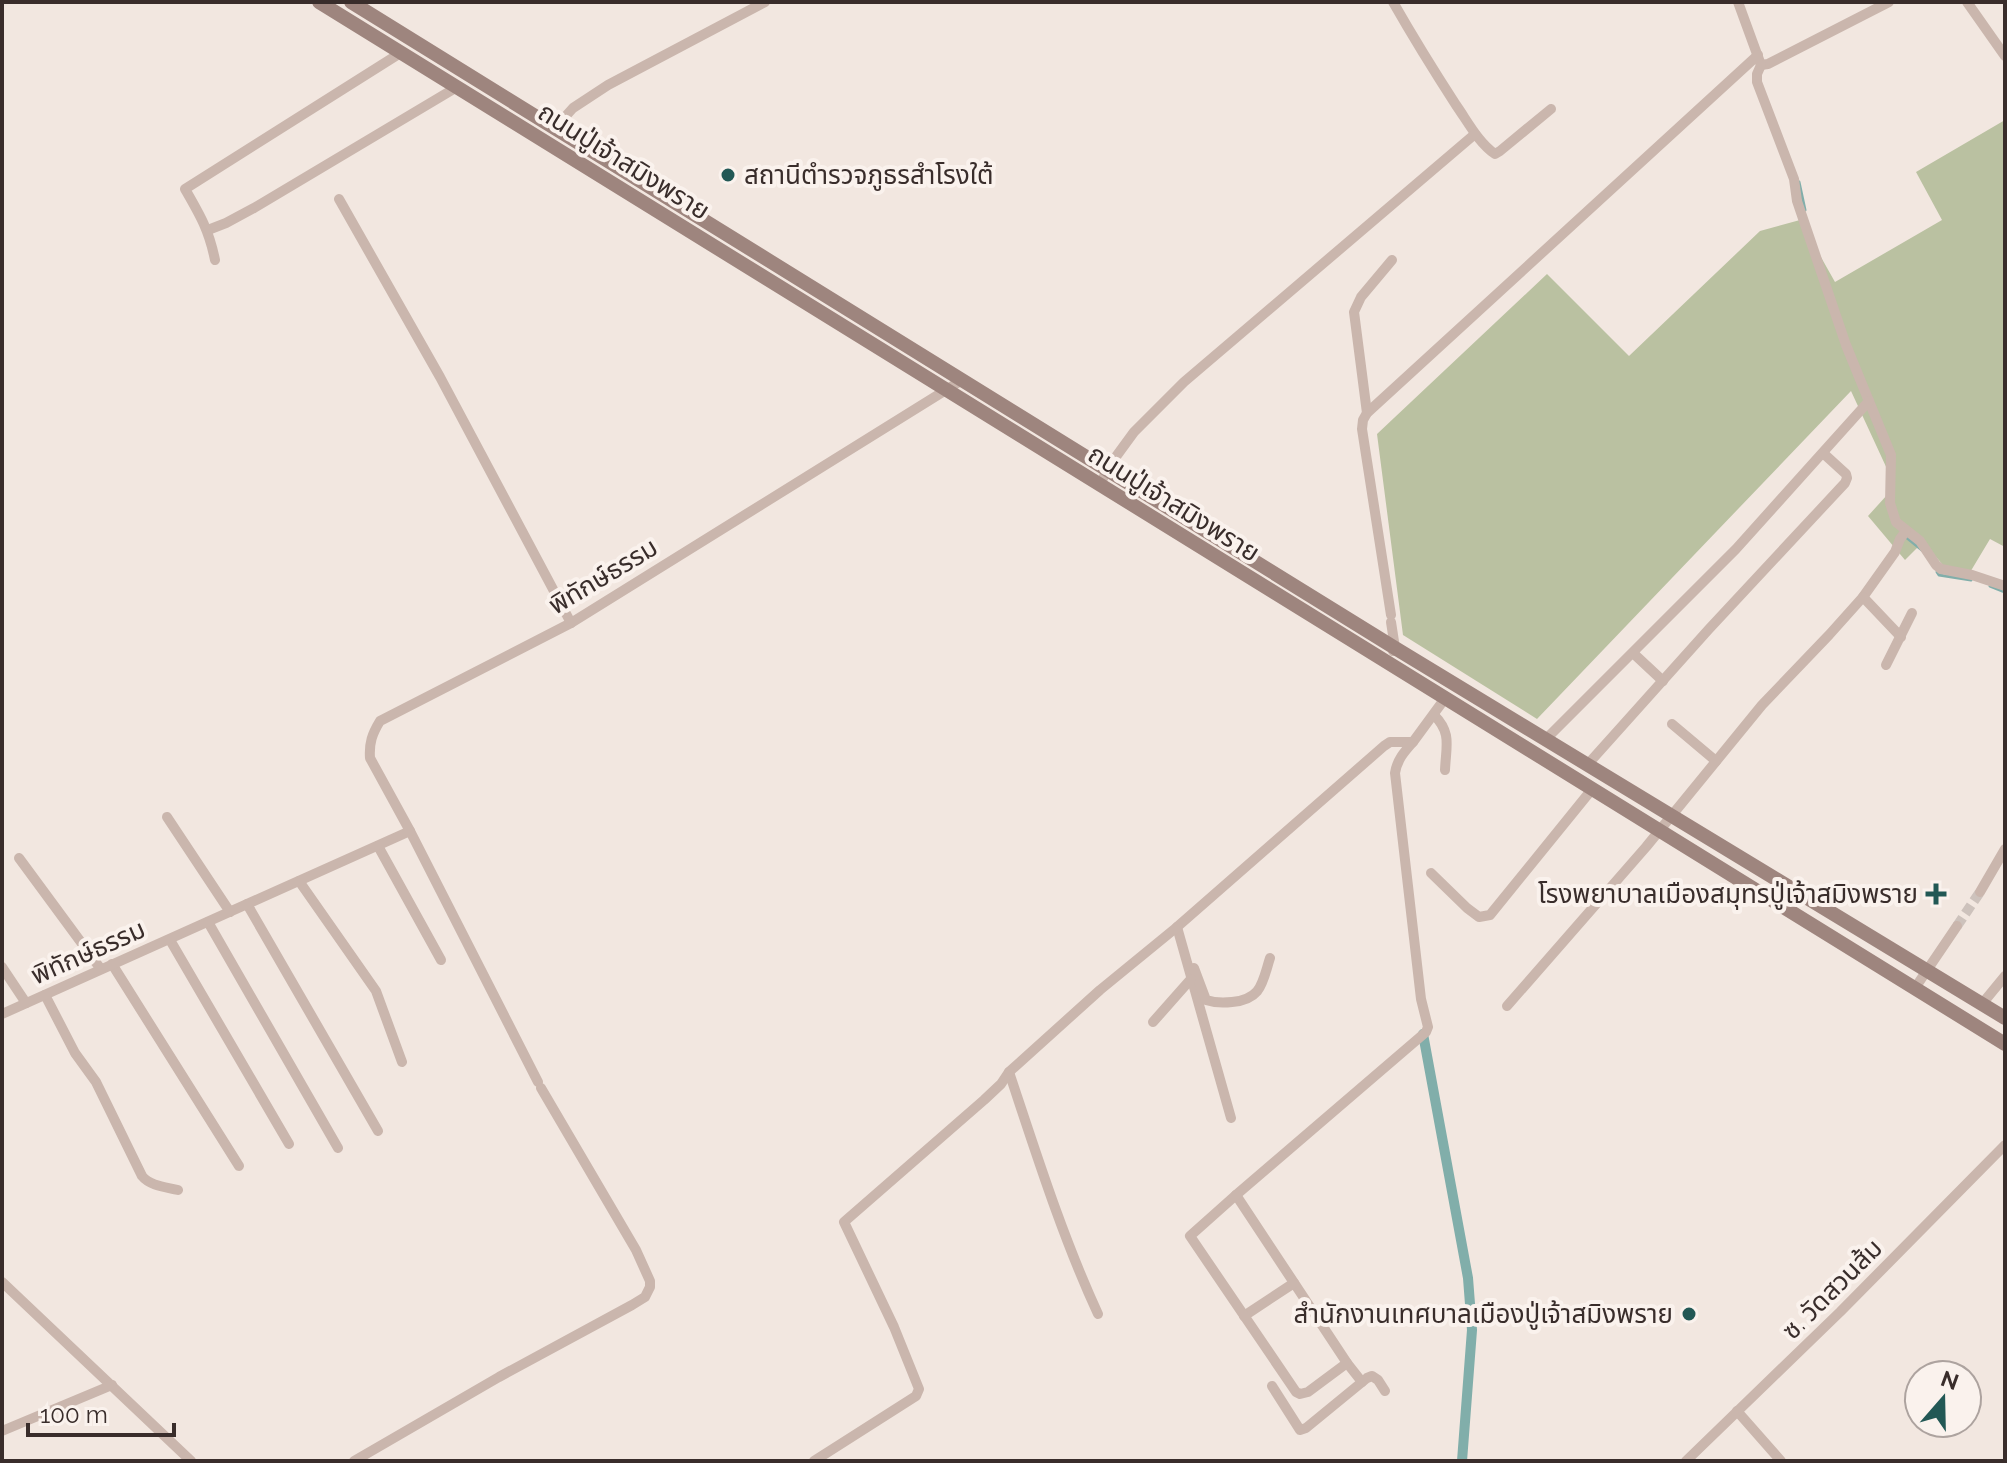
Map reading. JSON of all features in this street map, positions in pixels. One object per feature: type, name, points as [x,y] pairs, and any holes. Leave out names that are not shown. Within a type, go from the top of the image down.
[{"type":"main road","name":"ถนนปู่เจ้าสมิงพราย","points":[[319,2],[547,141],[962,380],[1391,654],[1446,697],[2005,1044]]},
{"type":"main road","name":"ถนนปู่เจ้าสมิงพราย","points":[[351,2],[555,128],[691,222],[1099,485],[1391,654],[1546,739],[2005,1018]]},
{"type":"main road","points":[[547,141],[555,128]]},
{"type":"street","points":[[555,128],[573,108],[608,85],[765,2]]},
{"type":"street","points":[[1393,2],[1475,134],[1495,154],[1551,109]]},
{"type":"street","points":[[1738,2],[1760,60],[1757,82],[1794,179],[1797,201],[1866,405],[1891,455],[1891,510],[1904,534],[1920,541],[1941,569],[2005,586]]},
{"type":"street","points":[[1760,60],[1768,64],[1889,2]]},
{"type":"street","points":[[1967,2],[2005,56]]},
{"type":"street","points":[[215,260],[208,230],[185,189],[402,52]]},
{"type":"street","points":[[1391,654],[1391,618],[1362,429],[1367,413],[1760,60]]},
{"type":"street","points":[[208,230],[254,208],[457,87]]},
{"type":"street","points":[[1099,485],[1134,432],[1184,382],[1475,134]]},
{"type":"street","points":[[339,199],[440,377],[571,623]]},
{"type":"street","points":[[1367,413],[1354,312],[1361,297],[1392,260]]},
{"type":"street","name":"พิทักษ์ธรรม","points":[[354,1461],[645,1297],[650,1287],[636,1250],[540,1085],[370,758],[372,733],[380,721],[571,623],[962,380]]},
{"type":"street","points":[[1546,739],[1736,549],[1866,405]]},
{"type":"street","points":[[1588,764],[1845,483],[1846,474],[1823,453]]},
{"type":"street","points":[[1507,1006],[1660,830],[1762,705],[1863,597],[1904,534]]},
{"type":"street","points":[[1863,597],[1901,637]]},
{"type":"street","points":[[1886,665],[1912,613]]},
{"type":"street","points":[[1633,653],[1663,681]]},
{"type":"street","points":[[1347,1363],[1308,1392],[1296,1392],[1190,1236],[1426,1032],[1428,1027],[1421,999],[1395,773],[1401,755],[1446,697]]},
{"type":"street","points":[[1434,715],[1447,734],[1445,770]]},
{"type":"street","points":[[1672,724],[1716,761]]},
{"type":"street","points":[[814,1461],[916,1396],[919,1389],[894,1327],[844,1222],[984,1100],[1009,1072],[1100,990],[1384,746],[1390,742],[1413,742]]},
{"type":"street","points":[[1431,873],[1479,917],[1490,915],[1593,788]]},
{"type":"street","points":[[167,817],[230,912]]},
{"type":"street","name":"พิทักษ์ธรรม","points":[[2,1014],[410,831]]},
{"type":"street","points":[[378,846],[441,960]]},
{"type":"street","points":[[1980,892],[2005,849]]},
{"type":"street","points":[[19,858],[100,968]]},
{"type":"street","points":[[299,881],[376,991],[402,1062]]},
{"type":"street","points":[[247,904],[378,1131]]},
{"type":"street","points":[[208,922],[338,1148]]},
{"type":"street","points":[[1915,988],[1957,926]]},
{"type":"street","points":[[1177,927],[1231,1118]]},
{"type":"street","points":[[170,940],[289,1144]]},
{"type":"street","points":[[1185,958],[1193,966],[1206,1000],[1218,1003],[1248,999],[1257,994],[1270,958]]},
{"type":"street","points":[[112,964],[239,1166]]},
{"type":"street","points":[[2,967],[26,1003]]},
{"type":"street","points":[[1982,1004],[2005,976]]},
{"type":"street","points":[[1153,1022],[1191,979]]},
{"type":"street","points":[[45,995],[75,1053],[96,1082],[142,1176],[152,1183],[178,1190]]},
{"type":"street","points":[[1009,1072],[1048,1188],[1098,1314]]},
{"type":"street","name":"ซ. วัดสวนส้ม","points":[[1686,1461],[1840,1312],[2005,1145]]},
{"type":"street","points":[[1236,1195],[1362,1382]]},
{"type":"street","points":[[2,1282],[191,1461]]},
{"type":"street","points":[[1244,1316],[1294,1283]]},
{"type":"street","points":[[1272,1386],[1297,1428],[1302,1430],[1372,1376],[1385,1391]]},
{"type":"street","points":[[2,1431],[112,1385]]},
{"type":"street","points":[[1737,1411],[1781,1461]]},
{"type":"green space","points":[[2005,120],[2005,547],[1990,539],[1966,579],[1943,565],[1923,542],[1905,560],[1868,516],[1887,495],[1888,471],[1851,391],[1537,719],[1403,635],[1377,434],[1547,274],[1629,356],[1760,231],[1800,220],[1835,282],[1942,220],[1916,172]]},
{"type":"waterway","points":[[1799,182],[1805,210]]},
{"type":"waterway","points":[[1906,537],[1922,550]]},
{"type":"waterway","points":[[1937,572],[1939,575],[1971,580]]},
{"type":"waterway","points":[[1990,586],[2005,592]]},
{"type":"waterway","points":[[1423,1034],[1468,1278],[1472,1330],[1462,1461]]},
{"type":"tunnel","points":[[1957,926],[1980,892]]},
{"type":"place","name":"สถานีตำรวจภูธรสำโรงใต้","points":[[728,175]]},
{"type":"place","name":"โรงพยาบาลเมืองสมุทรปู่เจ้าสมิงพราย","points":[[1936,894]]},
{"type":"place","name":"สำนักงานเทศบาลเมืองปู่เจ้าสมิงพราย","points":[[1689,1314]]}]
